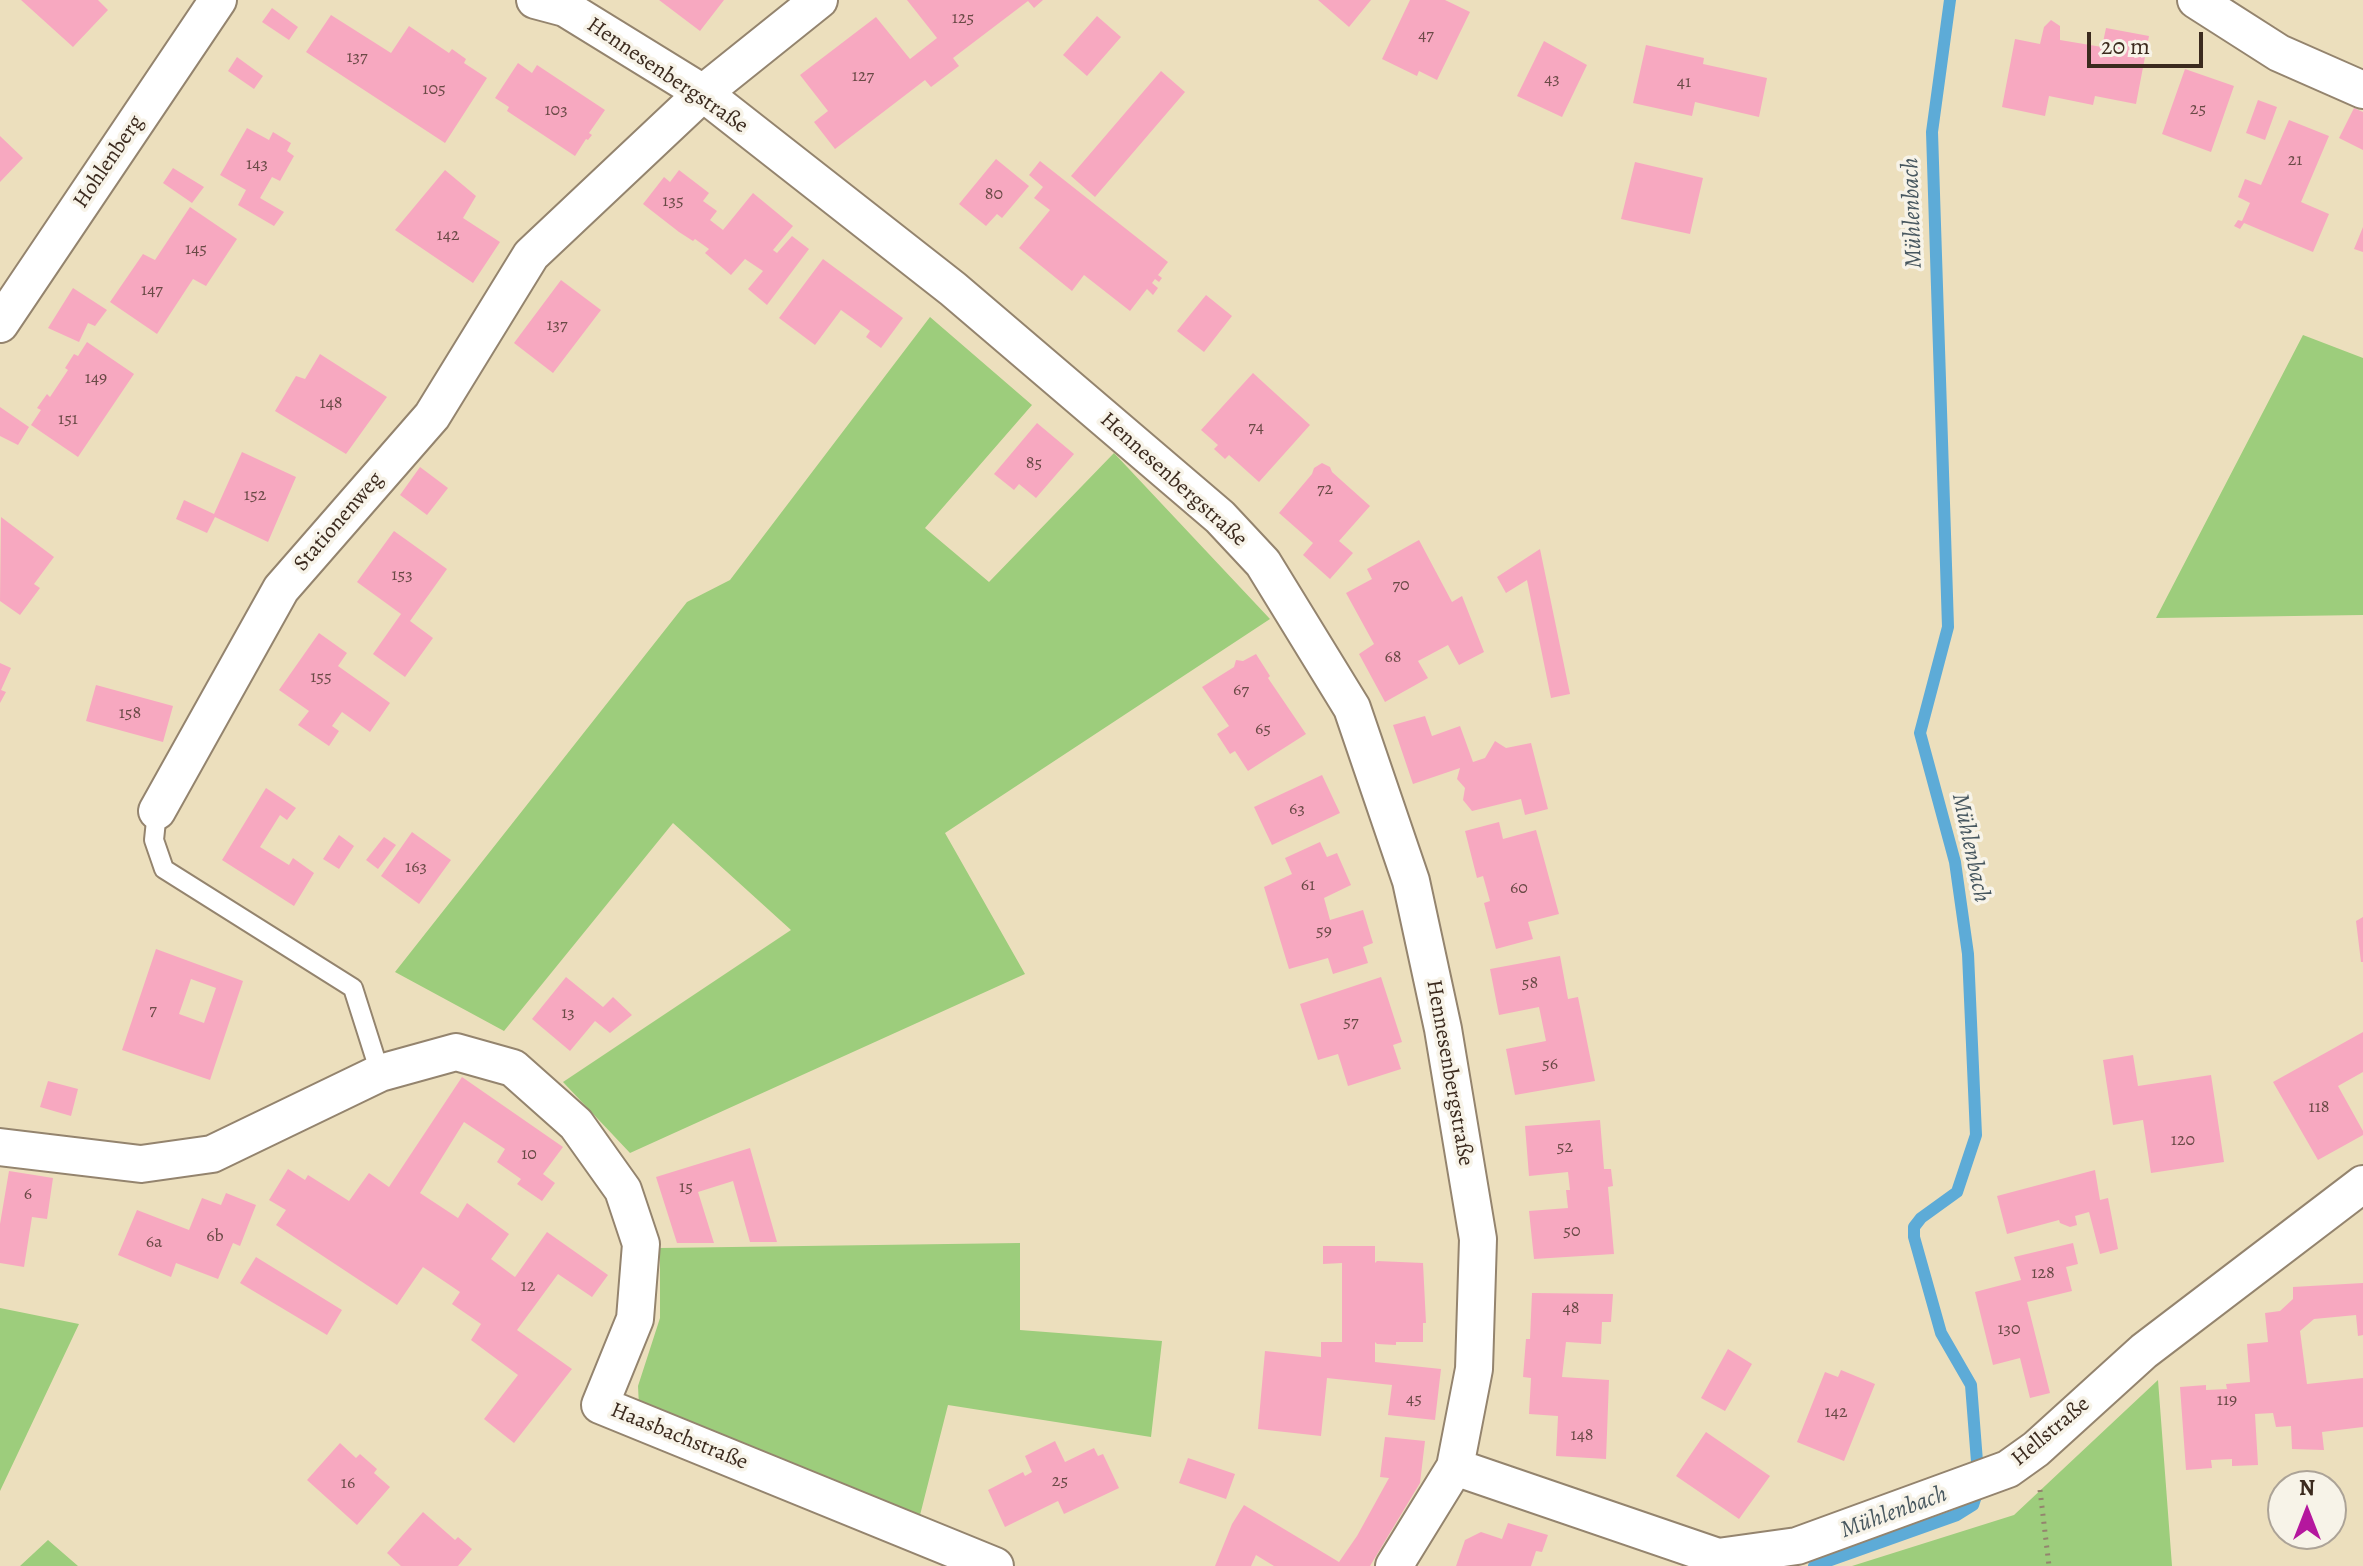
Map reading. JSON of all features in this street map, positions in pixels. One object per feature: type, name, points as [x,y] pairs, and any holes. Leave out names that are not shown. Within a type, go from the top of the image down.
[{"type":"street","name":"Hohlenberg","points":[[0,324],[218,0]]},
{"type":"street","name":"Hennesenbergstraße","points":[[535,0],[565,8],[703,93],[953,289],[1220,517],[1263,563],[1352,708],[1411,881],[1443,1029],[1478,1239],[1474,1369],[1455,1467],[1394,1566]]},
{"type":"street","name":"Stationenweg","points":[[157,811],[281,589],[432,416],[531,255],[703,93],[819,0]]},
{"type":"street","points":[[2196,0],[2279,53],[2363,90]]},
{"type":"street","name":"Haasbachstraße","points":[[0,1147],[141,1164],[212,1154],[380,1073],[456,1052],[513,1068],[576,1124],[623,1190],[641,1244],[635,1319],[600,1405],[995,1566]]},
{"type":"street","name":"Hellstraße","points":[[1455,1467],[1718,1557],[1797,1546],[1962,1487],[2022,1459],[2144,1351],[2363,1184]]},
{"type":"lane","name":"Stationenweg","points":[[157,811],[154,840],[164,869],[353,988],[380,1073]]},
{"type":"path","points":[[2022,1459],[2049,1566]]},
{"type":"green space","points":[[930,317],[1032,405],[925,528],[989,582],[1114,453],[1270,619],[945,833],[1025,974],[630,1153],[563,1082],[791,930],[673,823],[504,1031],[395,972],[687,602],[730,580]]},
{"type":"green space","points":[[2303,335],[2363,358],[2363,615],[2156,618]]},
{"type":"green space","points":[[1020,1243],[1020,1330],[1162,1341],[1151,1437],[948,1405],[918,1523],[639,1406],[638,1386],[660,1318],[660,1248]]},
{"type":"green space","points":[[0,1308],[79,1324],[0,1491]]},
{"type":"green space","points":[[2158,1380],[2172,1566],[1852,1566],[2014,1515]]},
{"type":"green space","points":[[48,1540],[78,1566],[20,1566]]},
{"type":"building","points":[[21,0],[98,0],[108,10],[73,47]]},
{"type":"building","points":[[659,0],[724,0],[700,31]]},
{"type":"building","points":[[907,0],[1043,0],[1034,8],[1028,1],[953,58],[959,66],[931,87],[925,80],[835,149],[814,122],[828,111],[800,75],[876,17],[910,59],[937,38]]},
{"type":"building","points":[[1318,0],[1371,0],[1349,27]]},
{"type":"building","points":[[1410,0],[1445,0],[1470,12],[1437,80],[1419,71],[1417,76],[1382,59]]},
{"type":"building","points":[[272,8],[298,27],[289,40],[262,22]]},
{"type":"building","points":[[331,15],[391,53],[409,26],[449,53],[452,49],[466,59],[464,63],[487,78],[445,143],[306,52]]},
{"type":"building","points":[[1097,16],[1121,37],[1087,76],[1063,55]]},
{"type":"building","points":[[2051,20],[2060,26],[2060,40],[2102,47],[2106,28],[2149,36],[2136,104],[2095,96],[2093,105],[2049,96],[2045,116],[2002,107],[2015,39],[2040,44],[2044,27]]},
{"type":"building","points":[[1544,41],[1587,65],[1562,117],[1517,96]]},
{"type":"building","points":[[1646,45],[1704,58],[1703,64],[1767,78],[1759,117],[1695,102],[1692,116],[1633,103]]},
{"type":"building","points":[[237,57],[263,76],[254,89],[228,71]]},
{"type":"building","points":[[518,63],[532,73],[537,65],[605,110],[589,133],[592,135],[575,156],[507,111],[509,107],[495,98]]},
{"type":"building","points":[[2185,69],[2234,86],[2211,152],[2162,134]]},
{"type":"building","points":[[1161,71],[1185,92],[1095,197],[1071,176]]},
{"type":"building","points":[[2258,100],[2277,107],[2265,140],[2246,133]]},
{"type":"building","points":[[2354,108],[2363,112],[2363,150],[2339,138]]},
{"type":"building","points":[[2289,120],[2329,136],[2301,202],[2329,214],[2313,252],[2244,223],[2240,229],[2234,226],[2238,220],[2242,221],[2250,203],[2238,197],[2245,179],[2261,185]]},
{"type":"building","points":[[247,128],[269,140],[273,132],[291,143],[287,151],[294,156],[280,181],[272,177],[260,198],[284,212],[274,226],[238,205],[246,190],[220,175]]},
{"type":"building","points":[[0,136],[23,158],[0,182]]},
{"type":"building","points":[[996,159],[1029,186],[1002,218],[997,214],[986,226],[959,204]]},
{"type":"building","points":[[1040,161],[1168,262],[1158,275],[1162,278],[1159,282],[1155,279],[1152,283],[1158,288],[1153,295],[1147,289],[1130,311],[1084,275],[1072,291],[1019,248],[1050,210],[1034,198],[1043,187],[1029,175]]},
{"type":"building","points":[[1635,162],[1703,178],[1690,234],[1621,219]]},
{"type":"building","points":[[173,168],[204,187],[192,203],[163,183]]},
{"type":"building","points":[[445,170],[476,196],[463,218],[500,242],[473,283],[395,230]]},
{"type":"building","points":[[679,170],[709,193],[703,201],[717,211],[710,220],[723,230],[753,193],[793,226],[773,250],[777,253],[792,236],[809,249],[767,305],[748,289],[763,271],[745,259],[731,275],[705,253],[709,249],[679,232],[643,204],[664,177],[670,182]]},
{"type":"building","points":[[190,207],[237,239],[206,286],[193,279],[157,334],[110,302],[143,254],[155,260]]},
{"type":"building","points":[[2363,227],[2363,252],[2354,249]]},
{"type":"building","points":[[823,259],[903,318],[881,348],[866,337],[870,331],[841,310],[815,345],[779,318]]},
{"type":"building","points":[[561,280],[601,310],[553,373],[514,343]]},
{"type":"building","points":[[73,288],[107,310],[95,326],[88,323],[79,342],[48,328]]},
{"type":"building","points":[[1206,295],[1232,316],[1204,352],[1177,331]]},
{"type":"building","points":[[87,342],[134,374],[78,457],[31,425],[41,410],[37,408],[47,394],[50,397],[68,370],[65,368],[74,354],[78,356]]},
{"type":"building","points":[[320,354],[387,397],[346,454],[275,411],[296,376],[305,379]]},
{"type":"building","points":[[1253,373],[1310,425],[1259,482],[1229,455],[1225,459],[1214,449],[1218,445],[1201,430]]},
{"type":"building","points":[[0,407],[29,427],[18,445],[0,436]]},
{"type":"building","points":[[1037,423],[1074,454],[1036,498],[1019,484],[1014,490],[994,474]]},
{"type":"building","points":[[242,452],[296,477],[268,542],[215,517],[207,533],[176,519],[184,500],[214,514]]},
{"type":"building","points":[[1322,463],[1370,506],[1339,541],[1353,553],[1330,579],[1303,555],[1313,543],[1279,513],[1314,468]]},
{"type":"building","points":[[420,467],[448,488],[427,515],[400,495]]},
{"type":"building","points":[[1,517],[54,557],[34,584],[40,588],[20,615],[0,601]]},
{"type":"building","points":[[394,531],[447,569],[410,621],[433,638],[405,677],[373,654],[401,614],[357,582]]},
{"type":"building","points":[[1419,540],[1452,602],[1462,596],[1484,652],[1459,665],[1448,645],[1418,661],[1428,678],[1385,702],[1359,654],[1374,644],[1346,593],[1372,579],[1367,569]]},
{"type":"building","points":[[1540,549],[1570,694],[1551,698],[1527,580],[1506,593],[1497,577]]},
{"type":"building","points":[[319,633],[347,653],[338,666],[390,703],[370,732],[342,712],[332,726],[339,731],[329,746],[298,725],[309,711],[279,690]]},
{"type":"building","points":[[1256,654],[1270,676],[1268,678],[1306,734],[1248,771],[1235,751],[1230,754],[1217,734],[1229,726],[1202,687],[1234,667],[1236,660],[1243,661]]},
{"type":"building","points":[[0,663],[11,668],[1,690],[6,692],[0,703]]},
{"type":"building","points":[[96,685],[173,706],[163,742],[86,721]]},
{"type":"building","points":[[1425,716],[1432,736],[1460,726],[1473,762],[1485,758],[1495,741],[1506,748],[1531,743],[1548,809],[1525,815],[1521,799],[1472,811],[1463,800],[1465,788],[1457,779],[1460,768],[1413,784],[1393,725]]},
{"type":"building","points":[[1322,775],[1340,813],[1272,845],[1254,807]]},
{"type":"building","points":[[266,788],[296,808],[287,820],[280,815],[260,847],[289,865],[293,858],[314,873],[294,906],[222,860]]},
{"type":"building","points":[[1499,822],[1503,839],[1536,830],[1559,914],[1528,922],[1533,939],[1496,949],[1484,903],[1490,901],[1483,876],[1477,878],[1465,831]]},
{"type":"building","points":[[412,832],[451,860],[419,904],[381,876]]},
{"type":"building","points":[[339,835],[354,846],[339,869],[323,859]]},
{"type":"building","points":[[384,837],[396,845],[378,869],[366,860]]},
{"type":"building","points":[[1320,842],[1327,857],[1337,853],[1351,885],[1324,898],[1330,920],[1363,910],[1373,943],[1363,947],[1368,963],[1333,974],[1328,958],[1289,969],[1264,887],[1292,874],[1285,858]]},
{"type":"building","points":[[2363,917],[2363,962],[2361,962],[2356,921]]},
{"type":"building","points":[[156,949],[243,981],[210,1080],[122,1050]],"holes":[[[191,979],[216,988],[204,1023],[179,1014]]]},
{"type":"building","points":[[1560,956],[1568,999],[1578,997],[1595,1081],[1515,1095],[1506,1049],[1546,1041],[1539,1007],[1499,1015],[1490,969]]},
{"type":"building","points":[[566,977],[603,1007],[613,997],[632,1015],[610,1033],[595,1021],[570,1051],[532,1019]]},
{"type":"building","points":[[1381,977],[1402,1042],[1393,1045],[1401,1069],[1348,1086],[1338,1054],[1318,1060],[1300,1004]]},
{"type":"building","points":[[2363,1032],[2363,1072],[2338,1086],[2363,1135],[2318,1160],[2273,1082]]},
{"type":"building","points":[[2133,1055],[2138,1086],[2211,1075],[2224,1162],[2151,1173],[2143,1120],[2113,1125],[2103,1060]]},
{"type":"building","points":[[462,1077],[563,1147],[543,1174],[555,1183],[542,1201],[517,1184],[521,1179],[497,1162],[505,1149],[464,1122],[420,1193],[458,1218],[467,1203],[509,1234],[491,1259],[515,1277],[547,1232],[608,1275],[592,1297],[558,1274],[517,1330],[572,1369],[514,1443],[484,1419],[518,1375],[471,1340],[481,1324],[452,1304],[460,1292],[423,1267],[397,1305],[276,1225],[286,1210],[269,1200],[288,1169],[305,1180],[308,1175],[349,1201],[369,1173],[389,1187]]},
{"type":"building","points":[[48,1081],[78,1089],[71,1116],[40,1107]]},
{"type":"building","points":[[1600,1120],[1604,1169],[1611,1169],[1613,1186],[1608,1187],[1614,1254],[1534,1259],[1529,1211],[1568,1208],[1566,1190],[1570,1190],[1568,1172],[1529,1176],[1525,1126]]},
{"type":"building","points":[[750,1148],[777,1242],[750,1242],[733,1181],[698,1192],[714,1243],[677,1243],[656,1177]]},
{"type":"building","points":[[2095,1170],[2100,1200],[2108,1198],[2118,1249],[2100,1254],[2089,1212],[2075,1216],[2077,1225],[2070,1227],[2059,1220],[2007,1234],[1997,1196]]},
{"type":"building","points":[[9,1171],[53,1178],[47,1219],[32,1217],[24,1267],[0,1263],[0,1224]]},
{"type":"building","points":[[226,1193],[256,1205],[240,1246],[233,1243],[218,1279],[176,1263],[171,1277],[118,1255],[137,1210],[189,1230],[202,1198],[221,1205]]},
{"type":"building","points":[[2073,1243],[2078,1264],[2066,1267],[2072,1291],[2027,1302],[2050,1393],[2030,1398],[2020,1358],[1993,1365],[1975,1292],[2021,1280],[2014,1257]]},
{"type":"building","points":[[1323,1246],[1375,1246],[1375,1263],[1423,1263],[1426,1323],[1423,1323],[1423,1342],[1396,1342],[1396,1345],[1375,1342],[1375,1362],[1441,1369],[1435,1420],[1388,1415],[1392,1385],[1327,1378],[1321,1436],[1258,1429],[1265,1351],[1321,1357],[1321,1342],[1342,1342],[1342,1263],[1323,1264]]},
{"type":"building","points":[[256,1257],[342,1310],[327,1335],[240,1283]]},
{"type":"building","points":[[2363,1283],[2363,1335],[2358,1336],[2356,1315],[2314,1319],[2300,1331],[2307,1384],[2363,1378],[2363,1427],[2322,1432],[2324,1450],[2292,1449],[2291,1426],[2276,1427],[2273,1413],[2255,1414],[2258,1465],[2232,1466],[2232,1459],[2211,1460],[2212,1468],[2186,1470],[2180,1387],[2206,1385],[2206,1390],[2227,1389],[2226,1384],[2250,1382],[2247,1344],[2268,1342],[2265,1313],[2280,1311],[2293,1299],[2293,1287]]},
{"type":"building","points":[[1532,1293],[1613,1294],[1611,1322],[1602,1322],[1601,1344],[1566,1342],[1562,1377],[1609,1380],[1606,1459],[1556,1456],[1558,1416],[1529,1414],[1531,1378],[1523,1377],[1526,1339],[1530,1339]]},
{"type":"building","points":[[1728,1349],[1752,1364],[1725,1411],[1701,1398]]},
{"type":"building","points":[[1841,1370],[1875,1384],[1844,1461],[1797,1442],[1825,1372],[1838,1377]]},
{"type":"building","points":[[1706,1432],[1770,1476],[1739,1519],[1676,1476]]},
{"type":"building","points":[[1385,1437],[1425,1441],[1420,1483],[1370,1566],[1274,1566],[1256,1555],[1251,1566],[1215,1566],[1232,1524],[1244,1505],[1339,1562],[1389,1478],[1380,1477]]},
{"type":"building","points":[[1055,1441],[1065,1462],[1094,1448],[1098,1456],[1103,1454],[1119,1488],[1064,1514],[1058,1501],[1005,1527],[988,1490],[1023,1472],[1025,1476],[1032,1472],[1025,1456]]},
{"type":"building","points":[[340,1443],[356,1458],[360,1454],[377,1469],[374,1473],[390,1487],[357,1525],[307,1480]]},
{"type":"building","points":[[1188,1458],[1235,1474],[1226,1499],[1179,1483]]},
{"type":"building","points":[[423,1512],[455,1540],[458,1537],[472,1549],[458,1566],[401,1566],[387,1553]]},
{"type":"building","points":[[1508,1523],[1548,1535],[1542,1552],[1536,1551],[1531,1566],[1456,1566],[1465,1540],[1481,1532],[1502,1539]]},
{"type":"waterway","name":"Mühlenbach","points":[[1814,1566],[1957,1515],[1973,1505],[1979,1487],[1971,1385],[1941,1333],[1914,1237],[1914,1227],[1921,1218],[1957,1192],[1976,1135],[1968,954],[1955,862],[1920,733],[1948,627],[1932,132],[1950,0]]}]
